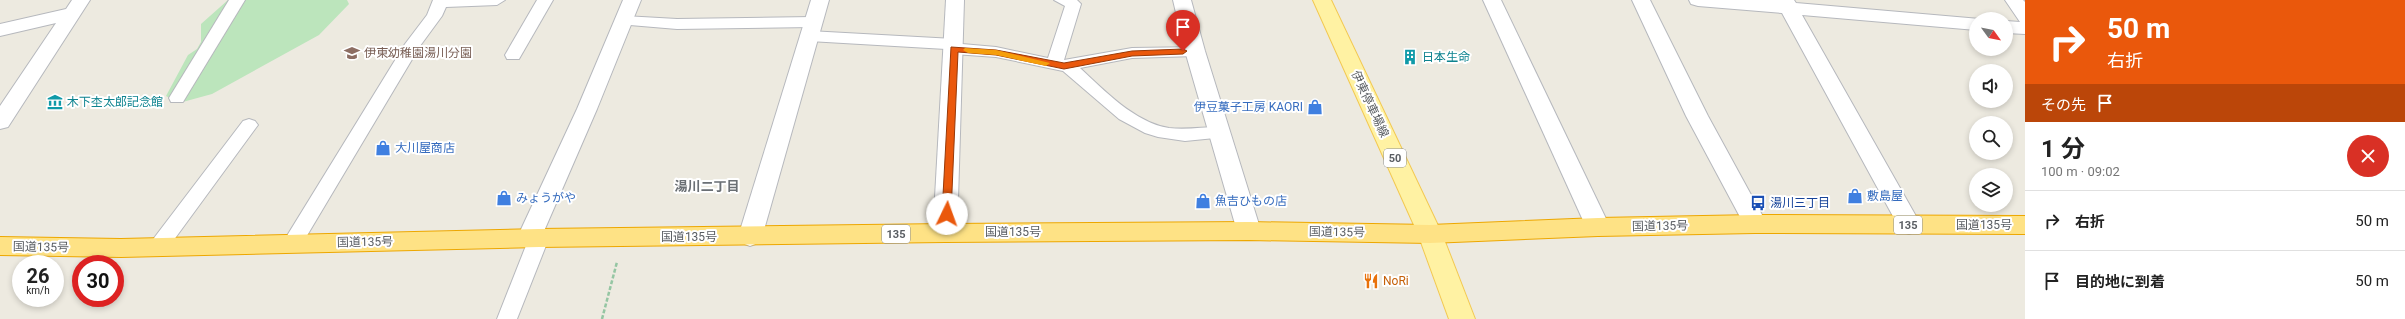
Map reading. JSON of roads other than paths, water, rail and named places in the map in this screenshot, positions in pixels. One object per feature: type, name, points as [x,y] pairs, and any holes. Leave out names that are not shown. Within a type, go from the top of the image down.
[{"type":"highway","name":"国道135号","points":[[0,246],[158,247],[534,238],[750,237],[945,233],[1249,231],[1430,234],[1598,227],[1755,224],[2025,226]]},
{"type":"main road","name":"伊東停車場線","points":[[1322,0],[1430,234],[1462,319]]},
{"type":"street","points":[[534,238],[632,0]]},
{"type":"street","points":[[750,237],[820,0]]},
{"type":"street","points":[[945,233],[955,0]]},
{"type":"street","points":[[1182,0],[1195,51],[1249,231]]},
{"type":"street","points":[[1492,0],[1598,227]]},
{"type":"street","points":[[1641,0],[1697,116],[1755,224]]},
{"type":"street","points":[[1698,0],[1787,4],[1969,23]]},
{"type":"street","points":[[2014,0],[2025,17]]},
{"type":"street","points":[[1787,4],[1830,85],[1909,225]]},
{"type":"street","points":[[0,30],[76,7]]},
{"type":"street","points":[[0,122],[76,7]]},
{"type":"street","points":[[2013,27],[2025,28]]},
{"type":"lane","points":[[176,98],[238,0]]},
{"type":"lane","points":[[292,244],[413,44],[434,16],[440,1],[497,0]]},
{"type":"lane","points":[[514,55],[545,0]]},
{"type":"lane","points":[[1060,65],[1073,4],[1062,0]]},
{"type":"lane","points":[[624,21],[811,29],[996,52],[1060,65],[1132,53],[1195,51]]},
{"type":"lane","points":[[1060,65],[1111,106],[1149,128],[1164,133],[1219,133]]},
{"type":"lane","points":[[158,247],[249,125]]},
{"type":"lane","points":[[507,319],[534,238]]},
{"type":"place","name":"伊東幼稚園湯川分園","points":[[352,53]]},
{"type":"place","name":"日本生命","points":[[1410,57]]},
{"type":"place","name":"木下杢太郎記念館","points":[[55,102]]},
{"type":"place","name":"伊豆菓子工房 KAORI","points":[[1315,107]]},
{"type":"place","name":"大川屋商店","points":[[383,148]]},
{"type":"place","name":"敷島屋","points":[[1855,196]]},
{"type":"place","name":"みょうがや","points":[[504,198]]},
{"type":"place","name":"魚吉ひもの店","points":[[1203,201]]},
{"type":"place","name":"湯川三丁目","points":[[1758,203]]},
{"type":"place","name":"NoRi","points":[[1371,281]]},
{"type":"district","name":"湯川二丁目","points":[[707,186]]}]
